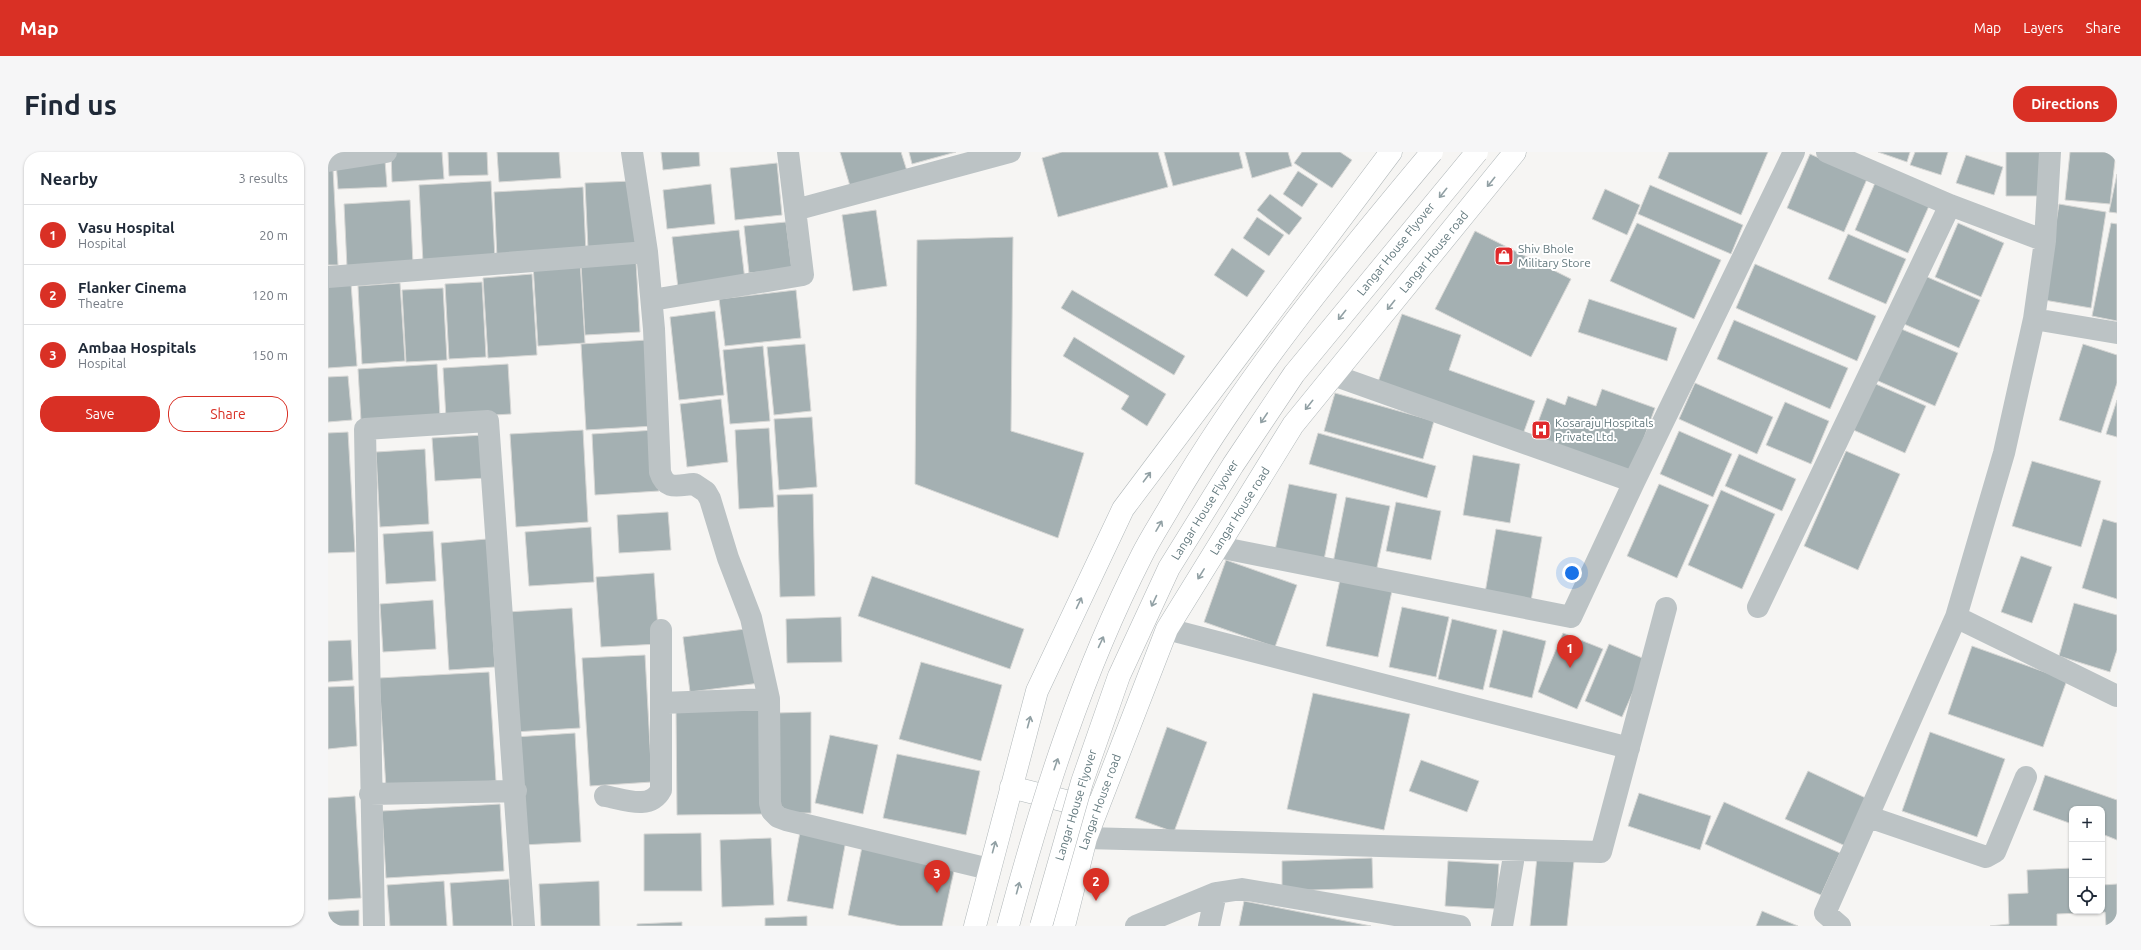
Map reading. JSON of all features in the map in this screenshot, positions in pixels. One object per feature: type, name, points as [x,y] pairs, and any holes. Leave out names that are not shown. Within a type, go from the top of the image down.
[{"type":"main road","points":[[975,926],[1037,691],[1123,509],[1391,152]]},
{"type":"main road","points":[[1008,926],[1051,780],[1091,665],[1142,554],[1203,449],[1269,354],[1432,152]]},
{"type":"main road","name":"Langar House Flyover","points":[[1041,926],[1082,782],[1119,676],[1169,568],[1233,465],[1294,374],[1477,152]]},
{"type":"main road","name":"Langar House road","points":[[1064,926],[1086,838],[1096,809],[1167,629],[1293,425],[1515,152]]},
{"type":"main road","points":[[1011,787],[1096,809]]},
{"type":"street","points":[[328,162],[386,152]]},
{"type":"street","points":[[632,152],[647,252],[652,300],[660,472],[662,481],[674,486],[694,484],[706,492],[710,500],[728,558],[751,618],[769,699],[768,795],[772,811],[778,817],[989,869]]},
{"type":"street","points":[[652,300],[803,275],[788,152]]},
{"type":"street","points":[[795,210],[1010,152]]},
{"type":"street","points":[[1218,547],[1571,617],[1634,482],[1794,152]]},
{"type":"street","points":[[1826,152],[1950,206],[2045,241]]},
{"type":"street","points":[[1827,922],[1869,817],[1956,617],[2004,453],[2034,319],[2045,241],[2050,152]]},
{"type":"street","points":[[1758,607],[1950,206]]},
{"type":"street","points":[[328,277],[647,252]]},
{"type":"street","points":[[2034,319],[2117,334]]},
{"type":"street","points":[[1333,375],[1634,482]]},
{"type":"street","points":[[374,926],[370,794],[365,429],[488,421],[516,791],[524,926]]},
{"type":"street","points":[[1086,838],[1601,852],[1666,608]]},
{"type":"street","points":[[1956,617],[2117,696]]},
{"type":"street","points":[[1167,629],[1629,748]]},
{"type":"street","points":[[605,796],[645,803],[657,798],[661,790],[661,630]]},
{"type":"street","points":[[662,702],[769,699]]},
{"type":"street","points":[[1869,817],[1986,857],[1995,852],[2026,777]]},
{"type":"street","points":[[370,794],[516,791]]},
{"type":"street","points":[[1502,926],[1515,850]]},
{"type":"street","points":[[1136,926],[1216,893],[1242,889],[1460,926]]},
{"type":"street","points":[[1209,926],[1216,893]]},
{"type":"building","points":[[391,152],[442,152],[444,179],[392,182]]},
{"type":"building","points":[[448,152],[487,152],[488,175],[449,176]]},
{"type":"building","points":[[497,152],[559,152],[561,178],[499,182]]},
{"type":"building","points":[[661,152],[699,152],[700,166],[663,170]]},
{"type":"building","points":[[840,152],[901,152],[907,171],[850,186]]},
{"type":"building","points":[[909,152],[956,152],[912,164]]},
{"type":"building","points":[[1062,152],[1158,152],[1168,187],[1058,217],[1042,158]]},
{"type":"building","points":[[1164,152],[1239,152],[1243,168],[1173,186]]},
{"type":"building","points":[[1245,152],[1288,152],[1292,166],[1252,178]]},
{"type":"building","points":[[1302,152],[1340,152],[1352,160],[1332,188],[1294,163]]},
{"type":"building","points":[[1669,152],[1768,152],[1741,215],[1658,178]]},
{"type":"building","points":[[1878,152],[1910,152],[1907,162]]},
{"type":"building","points":[[1915,152],[1948,152],[1941,175],[1910,165]]},
{"type":"building","points":[[2006,152],[2041,152],[2042,196],[2006,196]]},
{"type":"building","points":[[2070,152],[2116,152],[2110,204],[2065,200]]},
{"type":"building","points":[[1810,154],[1867,179],[1844,232],[1787,208]]},
{"type":"building","points":[[1966,155],[2003,167],[1994,195],[1956,183]]},
{"type":"building","points":[[385,160],[387,187],[338,189],[336,162]]},
{"type":"building","points":[[777,163],[782,215],[735,220],[730,168]]},
{"type":"building","points":[[333,169],[338,265],[328,265],[328,170]]},
{"type":"building","points":[[1298,171],[1318,184],[1302,207],[1283,194]]},
{"type":"building","points":[[2117,174],[2117,213],[2109,212]]},
{"type":"building","points":[[491,181],[495,259],[423,263],[419,185]]},
{"type":"building","points":[[632,181],[636,246],[588,249],[585,183]]},
{"type":"building","points":[[1875,183],[1929,206],[1908,253],[1855,230]]},
{"type":"building","points":[[711,184],[715,224],[667,229],[663,190]]},
{"type":"building","points":[[1650,185],[1743,225],[1731,254],[1638,214]]},
{"type":"building","points":[[583,187],[586,253],[497,258],[494,192]]},
{"type":"building","points":[[1605,189],[1640,205],[1627,235],[1592,219]]},
{"type":"building","points":[[1270,194],[1302,218],[1289,235],[1257,210]]},
{"type":"building","points":[[410,200],[413,264],[347,268],[344,204]]},
{"type":"building","points":[[2059,204],[2106,212],[2091,308],[2044,300]]},
{"type":"building","points":[[876,210],[887,286],[853,291],[842,215]]},
{"type":"building","points":[[1257,217],[1284,235],[1269,256],[1243,238]]},
{"type":"building","points":[[786,222],[792,269],[749,273],[744,226]]},
{"type":"building","points":[[1637,223],[1721,260],[1694,319],[1610,281]]},
{"type":"building","points":[[1958,223],[2004,243],[1981,297],[1935,277]]},
{"type":"building","points":[[2111,223],[2117,224],[2117,321],[2092,316]]},
{"type":"building","points":[[739,230],[745,280],[678,288],[672,237]]},
{"type":"building","points":[[1475,231],[1571,279],[1531,357],[1435,309]]},
{"type":"building","points":[[1848,234],[1906,259],[1886,304],[1828,279]]},
{"type":"building","points":[[1013,237],[1011,431],[1084,453],[1058,538],[915,484],[917,240]]},
{"type":"building","points":[[1232,248],[1265,271],[1247,297],[1214,275]]},
{"type":"building","points":[[580,261],[585,343],[538,346],[533,264]]},
{"type":"building","points":[[636,261],[640,332],[585,335],[581,264]]},
{"type":"building","points":[[1755,264],[1876,316],[1857,361],[1736,308]]},
{"type":"building","points":[[532,274],[537,355],[488,358],[483,278]]},
{"type":"building","points":[[1925,276],[1980,300],[1959,348],[1904,324]]},
{"type":"building","points":[[482,282],[486,357],[449,359],[445,284]]},
{"type":"building","points":[[351,283],[357,366],[328,368],[328,284]]},
{"type":"building","points":[[400,283],[405,361],[362,364],[358,286]]},
{"type":"building","points":[[443,288],[447,360],[406,362],[402,290]]},
{"type":"building","points":[[796,290],[801,338],[725,346],[719,299]]},
{"type":"building","points":[[1072,290],[1185,356],[1174,375],[1061,308]]},
{"type":"building","points":[[1589,299],[1677,328],[1667,361],[1578,332]]},
{"type":"building","points":[[715,311],[724,395],[679,400],[670,317]]},
{"type":"building","points":[[1402,314],[1461,335],[1449,370],[1535,401],[1522,437],[1377,385]]},
{"type":"building","points":[[1734,320],[1848,368],[1830,409],[1717,359]]},
{"type":"building","points":[[1899,328],[1958,353],[1935,406],[1876,380]]},
{"type":"building","points":[[1074,337],[1166,394],[1147,426],[1121,409],[1129,396],[1063,356]]},
{"type":"building","points":[[648,340],[654,426],[586,430],[581,344]]},
{"type":"building","points":[[805,344],[811,411],[774,415],[767,347]]},
{"type":"building","points":[[2083,344],[2117,355],[2117,383],[2101,433],[2059,420]]},
{"type":"building","points":[[763,346],[770,421],[730,424],[723,350]]},
{"type":"building","points":[[437,364],[440,417],[361,421],[358,369]]},
{"type":"building","points":[[508,364],[511,414],[446,418],[443,368]]},
{"type":"building","points":[[348,376],[352,420],[328,422],[328,377]]},
{"type":"building","points":[[1869,381],[1926,406],[1905,453],[1849,428]]},
{"type":"building","points":[[1695,383],[1773,417],[1757,454],[1679,419]]},
{"type":"building","points":[[1602,389],[1655,408],[1630,476],[1531,441],[1547,398],[1565,405],[1568,396],[1596,406]]},
{"type":"building","points":[[1335,393],[1434,421],[1423,459],[1324,431]]},
{"type":"building","points":[[721,399],[728,462],[687,467],[680,404]]},
{"type":"building","points":[[2117,400],[2117,437],[2106,434]]},
{"type":"building","points":[[1785,402],[1829,421],[1811,464],[1766,445]]},
{"type":"building","points":[[812,417],[817,487],[779,490],[774,419]]},
{"type":"building","points":[[769,428],[774,507],[739,509],[735,430]]},
{"type":"building","points":[[583,430],[588,522],[516,527],[510,434]]},
{"type":"building","points":[[655,430],[659,491],[595,495],[592,434]]},
{"type":"building","points":[[1679,431],[1732,454],[1713,497],[1660,474]]},
{"type":"building","points":[[348,432],[355,552],[328,553],[328,433]]},
{"type":"building","points":[[1318,433],[1436,466],[1427,498],[1309,464]]},
{"type":"building","points":[[484,435],[486,478],[435,481],[432,438]]},
{"type":"building","points":[[425,449],[429,524],[380,527],[376,452]]},
{"type":"building","points":[[1846,451],[1900,474],[1858,570],[1804,546]]},
{"type":"building","points":[[1739,454],[1796,479],[1782,511],[1725,486]]},
{"type":"building","points":[[1473,455],[1520,464],[1510,523],[1463,515]]},
{"type":"building","points":[[2032,461],[2101,481],[2081,547],[2012,526]]},
{"type":"building","points":[[1289,484],[1337,494],[1323,565],[1274,555]]},
{"type":"building","points":[[1659,484],[1709,505],[1677,578],[1627,556]]},
{"type":"building","points":[[1721,490],[1775,514],[1742,589],[1688,565]]},
{"type":"building","points":[[813,494],[815,596],[780,597],[777,495]]},
{"type":"building","points":[[1346,497],[1390,506],[1376,572],[1333,563]]},
{"type":"building","points":[[1396,502],[1441,511],[1431,560],[1386,551]]},
{"type":"building","points":[[668,512],[671,550],[619,553],[617,515]]},
{"type":"building","points":[[2103,519],[2117,523],[2117,599],[2082,588]]},
{"type":"building","points":[[591,527],[594,582],[529,586],[525,532]]},
{"type":"building","points":[[1496,529],[1542,537],[1531,601],[1485,593]]},
{"type":"building","points":[[433,531],[436,581],[386,584],[383,534]]},
{"type":"building","points":[[487,539],[495,667],[449,670],[441,543]]},
{"type":"building","points":[[2021,556],[2052,567],[2032,623],[2001,612]]},
{"type":"building","points":[[1226,560],[1297,585],[1275,647],[1204,622]]},
{"type":"building","points":[[654,573],[659,644],[601,647],[596,577]]},
{"type":"building","points":[[1341,575],[1393,586],[1378,657],[1326,646]]},
{"type":"building","points":[[872,576],[1024,629],[1010,669],[858,616]]},
{"type":"building","points":[[433,600],[436,649],[383,652],[380,604]]},
{"type":"building","points":[[2074,603],[2117,615],[2117,650],[2110,672],[2059,656]]},
{"type":"building","points":[[1402,607],[1449,617],[1436,677],[1389,667]]},
{"type":"building","points":[[572,608],[580,728],[514,732],[507,612]]},
{"type":"building","points":[[841,617],[842,662],[787,663],[786,619]]},
{"type":"building","points":[[1452,619],[1497,630],[1483,690],[1438,679]]},
{"type":"building","points":[[753,628],[760,683],[690,692],[683,637]]},
{"type":"building","points":[[1503,630],[1546,641],[1532,698],[1489,687]]},
{"type":"building","points":[[1563,633],[1603,649],[1577,709],[1538,692]]},
{"type":"building","points":[[351,640],[353,680],[328,682],[328,641]]},
{"type":"building","points":[[1609,644],[1647,660],[1622,717],[1585,701]]},
{"type":"building","points":[[1972,646],[2067,680],[2043,747],[1948,714]]},
{"type":"building","points":[[645,655],[652,782],[590,786],[582,658]]},
{"type":"building","points":[[921,662],[1002,685],[981,761],[899,739]]},
{"type":"building","points":[[489,672],[496,781],[386,788],[379,678]]},
{"type":"building","points":[[354,686],[357,746],[328,749],[328,687]]},
{"type":"building","points":[[1313,693],[1410,714],[1384,830],[1287,809]]},
{"type":"building","points":[[676,710],[765,710],[766,814],[677,815]]},
{"type":"building","points":[[811,712],[811,813],[777,813],[776,713]]},
{"type":"building","points":[[1167,727],[1207,742],[1174,832],[1135,818]]},
{"type":"building","points":[[1930,732],[2005,759],[1977,837],[1902,811]]},
{"type":"building","points":[[575,733],[581,842],[522,845],[515,737]]},
{"type":"building","points":[[830,735],[878,745],[863,814],[815,803]]},
{"type":"building","points":[[897,754],[980,771],[966,835],[883,818]]},
{"type":"building","points":[[1421,760],[1479,781],[1467,812],[1409,791]]},
{"type":"building","points":[[1808,771],[1872,801],[1850,848],[1785,819]]},
{"type":"building","points":[[2045,775],[2117,800],[2117,840],[2105,835],[2105,806],[2069,806],[2069,823],[2033,810]]},
{"type":"building","points":[[1639,793],[1711,816],[1700,850],[1628,826]]},
{"type":"building","points":[[355,796],[361,898],[328,900],[328,798]]},
{"type":"building","points":[[1724,802],[1840,853],[1821,895],[1705,844]]},
{"type":"building","points":[[500,804],[504,871],[386,878],[382,811]]},
{"type":"building","points":[[801,827],[847,835],[833,909],[787,901]]},
{"type":"building","points":[[701,833],[702,891],[644,891],[644,834]]},
{"type":"building","points":[[771,838],[774,905],[722,907],[720,840]]},
{"type":"building","points":[[862,847],[955,866],[942,926],[900,926],[848,915]]},
{"type":"building","points":[[1537,857],[1574,861],[1567,926],[1530,926]]},
{"type":"building","points":[[1372,858],[1373,888],[1282,891],[1282,861]]},
{"type":"building","points":[[1448,861],[1499,864],[1496,909],[1445,906]]},
{"type":"building","points":[[2069,868],[2069,914],[2057,914],[2057,926],[1990,926],[2009,924],[2008,894],[2028,893],[2027,870]]},
{"type":"building","points":[[509,879],[512,926],[453,926],[450,883]]},
{"type":"building","points":[[444,881],[447,926],[390,926],[387,885]]},
{"type":"building","points":[[599,881],[600,926],[541,926],[539,884]]},
{"type":"building","points":[[2117,884],[2117,926],[2106,926],[2105,885]]},
{"type":"building","points":[[1244,901],[1371,926],[1239,926]]},
{"type":"building","points":[[359,910],[359,926],[328,926],[328,912]]},
{"type":"building","points":[[1762,911],[1798,926],[1756,926]]},
{"type":"building","points":[[807,916],[807,926],[765,926],[765,918]]},
{"type":"building","points":[[682,922],[682,926],[637,926],[637,924]]},
{"type":"place","name":"Shiv Bhole Military Store","points":[[1504,256]]},
{"type":"place","name":"Kosaraju Hospitals Private Ltd.","points":[[1541,430]]},
{"type":"place","name":"Vasu Hospital","points":[[1570,668]]},
{"type":"place","name":"Ambaa Hospitals","points":[[937,893]]},
{"type":"place","name":"Flanker Cinema","points":[[1096,901]]}]
